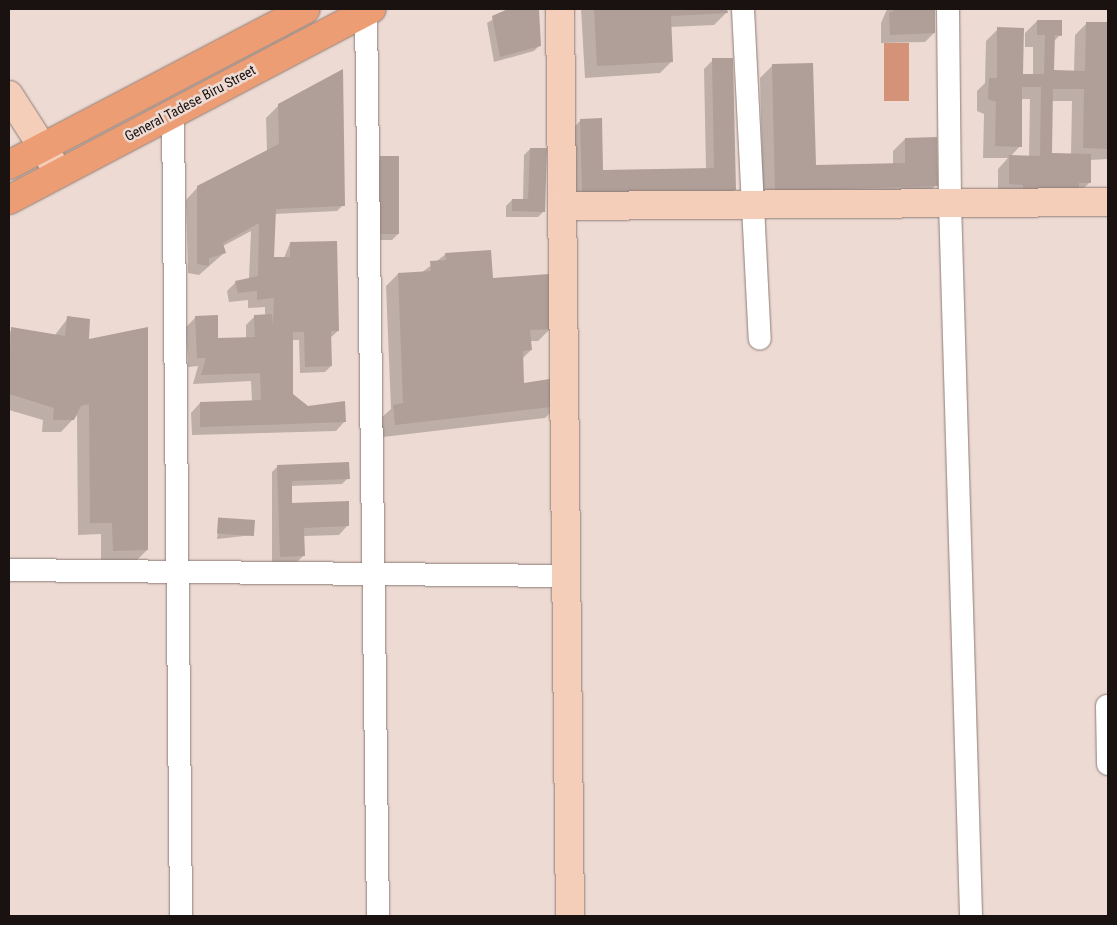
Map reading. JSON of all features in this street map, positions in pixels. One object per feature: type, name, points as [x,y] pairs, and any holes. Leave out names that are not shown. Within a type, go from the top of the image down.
[{"type":"main road","points":[[9,165],[306,9]]},
{"type":"main road","name":"General Tadese Biru Street","points":[[9,200],[173,111],[369,10]]},
{"type":"street","points":[[560,9],[570,916]]},
{"type":"street","points":[[743,9],[757,203],[760,340]]},
{"type":"street","points":[[948,9],[950,203],[971,916]]},
{"type":"street","points":[[369,10],[378,916]]},
{"type":"street","points":[[9,95],[60,173]]},
{"type":"street","points":[[173,111],[181,916]]},
{"type":"street","points":[[562,206],[757,203],[1108,202]]},
{"type":"street","points":[[9,570],[566,576]]},
{"type":"street","points":[[1107,706],[1108,764]]},
{"type":"shaded area","points":[[884,43],[909,43],[909,101],[884,101]]},
{"type":"building","points":[[508,9],[539,9],[541,46],[500,57],[492,16]]},
{"type":"building","points":[[594,9],[727,9],[728,13],[671,16],[673,62],[597,66]]},
{"type":"building","points":[[896,9],[935,9],[935,33],[890,35],[889,13]]},
{"type":"building","points":[[1037,20],[1062,20],[1062,36],[1055,35],[1054,70],[1085,71],[1086,22],[1108,22],[1108,149],[1083,148],[1084,89],[1053,89],[1052,153],[1091,154],[1091,183],[1079,183],[1079,195],[1023,195],[1023,185],[1009,184],[1009,155],[1040,156],[1041,87],[1022,87],[1022,147],[995,146],[996,102],[988,99],[989,78],[997,78],[997,27],[1024,28],[1023,74],[1044,74],[1045,35],[1037,35]]},
{"type":"building","points":[[712,58],[733,58],[736,190],[582,193],[580,119],[602,118],[603,170],[714,168]]},
{"type":"building","points":[[813,63],[816,165],[905,163],[905,138],[937,137],[938,186],[775,191],[772,64]]},
{"type":"building","points":[[343,69],[345,206],[276,209],[274,257],[290,257],[290,242],[337,241],[339,331],[331,331],[332,366],[305,367],[304,332],[293,332],[293,394],[308,406],[345,401],[346,422],[200,427],[200,402],[261,400],[260,373],[201,375],[206,358],[197,358],[195,316],[218,315],[218,338],[255,337],[254,315],[272,314],[273,328],[274,298],[257,300],[257,291],[238,293],[235,281],[258,276],[259,223],[223,243],[226,253],[209,258],[209,266],[197,264],[197,186],[279,144],[278,104]]},
{"type":"building","points":[[530,148],[547,148],[545,212],[512,211],[512,199],[528,199]]},
{"type":"building","points":[[380,156],[399,156],[399,234],[380,234]]},
{"type":"building","points":[[491,250],[493,278],[549,274],[552,329],[530,330],[532,350],[523,351],[524,383],[556,378],[559,406],[395,425],[393,405],[403,403],[398,273],[431,271],[430,261],[446,260],[445,253]]},
{"type":"building","points":[[67,316],[90,319],[89,339],[148,327],[148,550],[113,551],[112,523],[90,523],[89,404],[81,406],[74,420],[53,420],[54,408],[9,394],[11,327],[65,336]]},
{"type":"building","points":[[349,462],[350,479],[292,481],[292,503],[349,501],[349,526],[304,528],[305,556],[280,557],[277,465]]},
{"type":"building","points":[[218,517],[255,520],[254,536],[217,533]]}]
